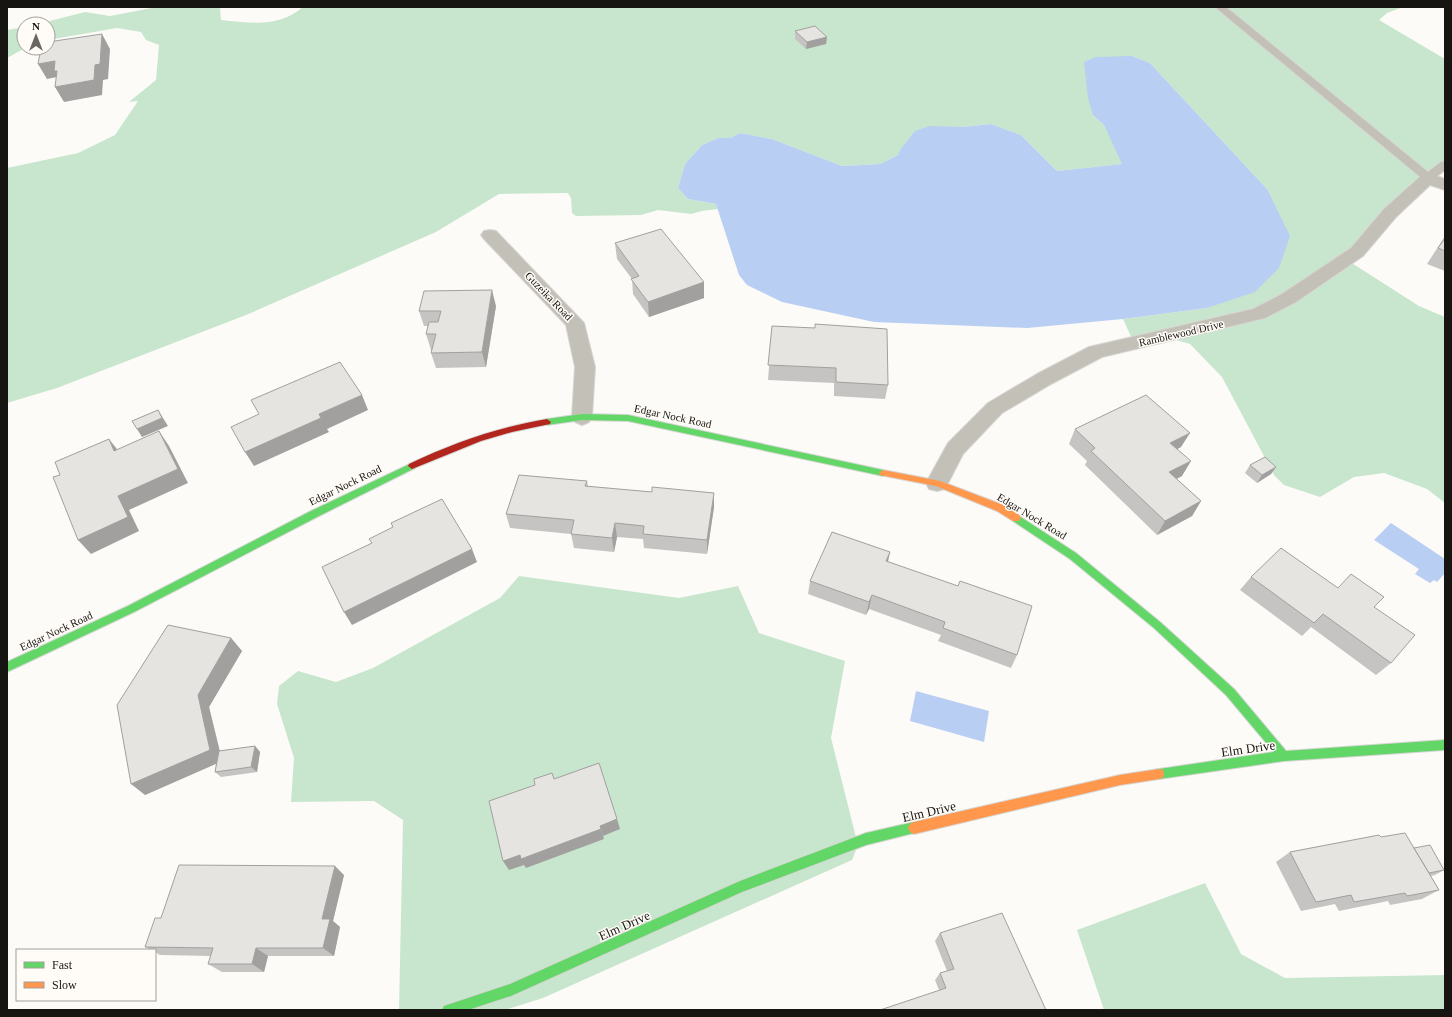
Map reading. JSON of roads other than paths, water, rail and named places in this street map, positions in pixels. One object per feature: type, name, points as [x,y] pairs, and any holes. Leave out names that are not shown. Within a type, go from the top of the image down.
[{"type":"street","points":[[1428,178],[1445,186]]},
{"type":"street","name":"Ramblewood Drive","points":[[937,483],[956,449],[995,408],[1044,379],[1096,352],[1258,314],[1289,298],[1357,252],[1390,213],[1428,178]]},
{"type":"street","name":"Guzeika Road","points":[[490,235],[575,323],[585,367],[582,417]]},
{"type":"street","name":"Edgar Nock Road","points":[[7,668],[132,609],[314,514],[448,449],[526,425],[582,417],[628,418],[818,460],[937,483],[1000,508],[1073,556],[1157,625],[1230,692],[1284,756]]},
{"type":"street","name":"Elm Drive","points":[[448,1010],[511,990],[740,887],[866,839],[1120,780],[1284,756],[1445,745]]},
{"type":"lane","points":[[1220,7],[1428,178],[1445,164]]},
{"type":"water","points":[[1132,56],[1150,63],[1267,189],[1290,236],[1279,268],[1255,292],[1207,308],[1123,319],[1027,328],[874,322],[782,302],[747,285],[739,275],[716,204],[688,199],[678,188],[685,164],[702,145],[718,138],[730,138],[740,133],[772,139],[842,166],[880,164],[898,155],[900,150],[915,131],[930,126],[962,127],[991,124],[1021,135],[1057,171],[1122,164],[1104,125],[1093,115],[1088,98],[1084,62],[1096,57]]},
{"type":"water","points":[[1391,523],[1445,559],[1445,573],[1437,582],[1434,580],[1430,583],[1415,574],[1419,569],[1374,540]]},
{"type":"water","points":[[916,691],[989,711],[984,742],[910,721]]}]
